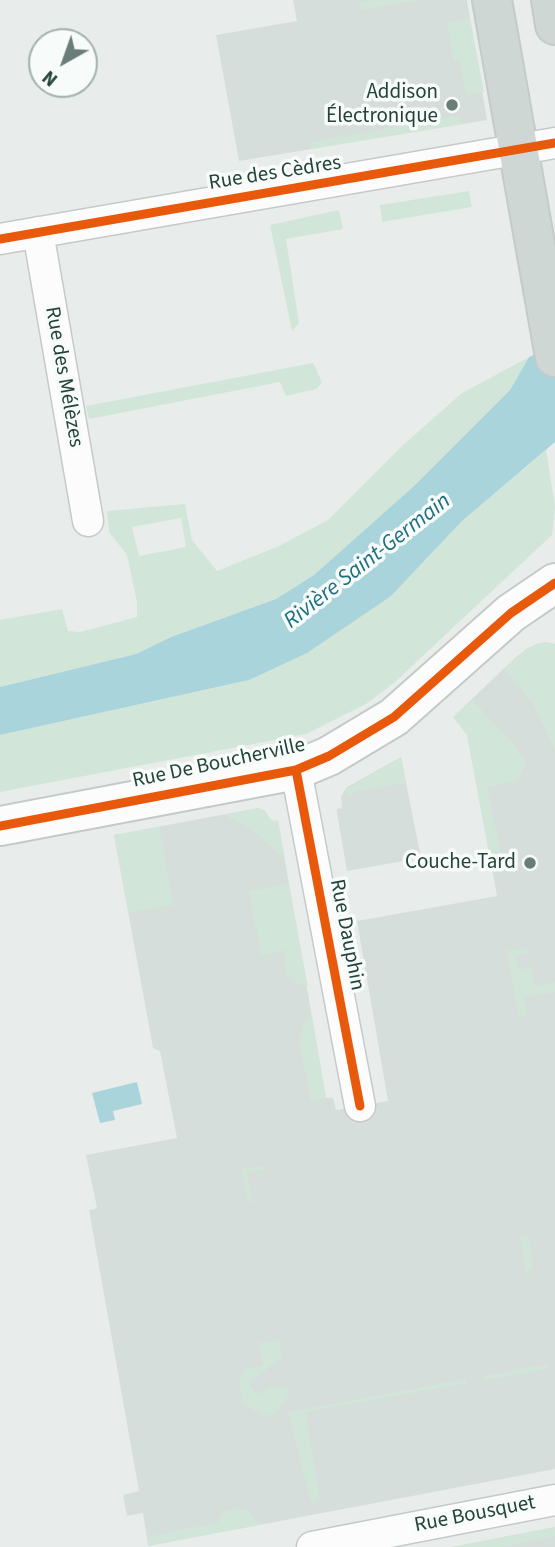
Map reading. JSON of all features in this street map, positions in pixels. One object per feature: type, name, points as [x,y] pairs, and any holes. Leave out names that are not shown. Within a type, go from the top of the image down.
[{"type":"main road","points":[[492,0],[537,146],[553,347]]},
{"type":"main road","points":[[551,0],[555,24]]},
{"type":"street","name":"Rue des Cèdres","points":[[0,239],[537,146]]},
{"type":"street","name":"Rue des Mélèzes","points":[[38,232],[88,521]]},
{"type":"street","name":"Rue De Boucherville","points":[[0,825],[296,770],[354,743],[394,717],[511,614],[555,583]]},
{"type":"street","name":"Rue Dauphin","points":[[296,770],[360,1106]]},
{"type":"street","name":"Rue Bousquet","points":[[312,1547],[555,1500]]},
{"type":"shaded area","points":[[293,0],[467,0],[487,120],[239,161],[216,35],[297,21]]},
{"type":"shaded area","points":[[536,644],[555,644],[555,1469],[148,1546],[143,1513],[127,1516],[123,1495],[139,1491],[89,1210],[97,1208],[86,1155],[177,1138],[160,1051],[153,1048],[114,835],[258,808],[265,811],[272,821],[278,820],[326,1098],[333,1098],[336,1110],[388,1101],[357,921],[497,896],[467,735],[453,717],[517,656]]},
{"type":"shaded area","points":[[401,757],[421,858],[347,871],[337,813],[337,809],[342,808],[341,796],[347,787]]},
{"type":"shaded area","points":[[555,1527],[555,1547],[452,1547]]},
{"type":"green space","points":[[420,0],[361,10],[360,2]]},
{"type":"green space","points":[[470,19],[484,92],[466,95],[460,61],[454,61],[447,23]]},
{"type":"green space","points":[[460,116],[463,124],[311,149],[311,142]]},
{"type":"green space","points":[[469,191],[472,207],[382,222],[380,205]]},
{"type":"green space","points":[[339,210],[343,229],[286,239],[299,323],[292,331],[270,225]]},
{"type":"green space","points":[[529,357],[510,390],[414,486],[314,575],[276,599],[171,637],[136,654],[0,687],[0,620],[62,609],[68,631],[80,632],[137,617],[137,602],[127,555],[109,532],[107,511],[185,504],[192,540],[217,571],[279,546],[328,520],[403,445],[462,393]],"holes":[[[181,518],[186,547],[139,556],[132,527]]]},
{"type":"green space","points":[[313,363],[322,382],[317,389],[286,396],[280,382],[89,419],[86,406]]},
{"type":"green space","points":[[546,450],[555,506],[552,535],[395,682],[366,704],[306,734],[0,792],[0,735],[249,680],[391,596],[462,521]]},
{"type":"green space","points":[[546,642],[555,644],[555,750],[533,703],[504,669],[527,648]]},
{"type":"green space","points":[[472,700],[511,741],[526,762],[518,780],[487,788],[500,850],[489,853],[467,735],[453,717]]},
{"type":"green space","points":[[401,757],[406,783],[356,791],[350,796],[344,791]]},
{"type":"green space","points":[[258,808],[265,811],[272,821],[278,820],[284,854],[280,855],[252,829],[225,815]]},
{"type":"green space","points":[[159,827],[173,905],[129,912],[114,835]]},
{"type":"green space","points":[[289,884],[308,987],[295,982],[286,973],[285,950],[261,955],[249,891]]},
{"type":"green space","points":[[528,948],[529,953],[515,955],[518,970],[532,967],[534,986],[555,983],[555,992],[524,997],[527,1015],[519,1017],[507,951]]},
{"type":"green space","points":[[312,1016],[326,1098],[311,1101],[299,1040],[306,1020]]},
{"type":"green space","points":[[266,1166],[267,1169],[247,1172],[252,1201],[248,1202],[242,1169]]},
{"type":"green space","points":[[528,1235],[533,1269],[526,1271],[520,1236]]},
{"type":"green space","points":[[279,1340],[282,1357],[250,1382],[250,1387],[258,1395],[268,1388],[287,1387],[289,1395],[276,1413],[266,1416],[243,1404],[239,1380],[245,1369],[263,1366],[259,1343]]},
{"type":"green space","points":[[548,1364],[549,1368],[525,1373],[485,1380],[484,1376]]},
{"type":"green space","points":[[466,1379],[467,1383],[305,1412],[320,1499],[314,1503],[311,1501],[288,1412]]},
{"type":"green space","points":[[240,1508],[249,1511],[259,1525],[148,1546],[147,1537],[217,1523],[223,1512]]},
{"type":"green space","points":[[555,1527],[555,1536],[500,1547],[452,1547]]},
{"type":"water","name":"Rivière Saint-Germain","points":[[555,346],[555,442],[462,521],[391,596],[307,653],[249,680],[0,735],[0,687],[136,654],[171,637],[276,599],[314,575],[414,486],[510,390],[529,357]]},
{"type":"water","points":[[137,1082],[142,1104],[113,1111],[115,1120],[100,1123],[92,1093]]},
{"type":"cycle path","points":[[0,239],[555,143]]},
{"type":"cycle path","points":[[0,826],[296,770],[329,756],[394,717],[511,613],[555,583]]},
{"type":"cycle path","points":[[296,770],[360,1106]]},
{"type":"place","name":"Addison Électronique","points":[[452,105]]},
{"type":"place","name":"Couche-Tard","points":[[530,863]]}]
